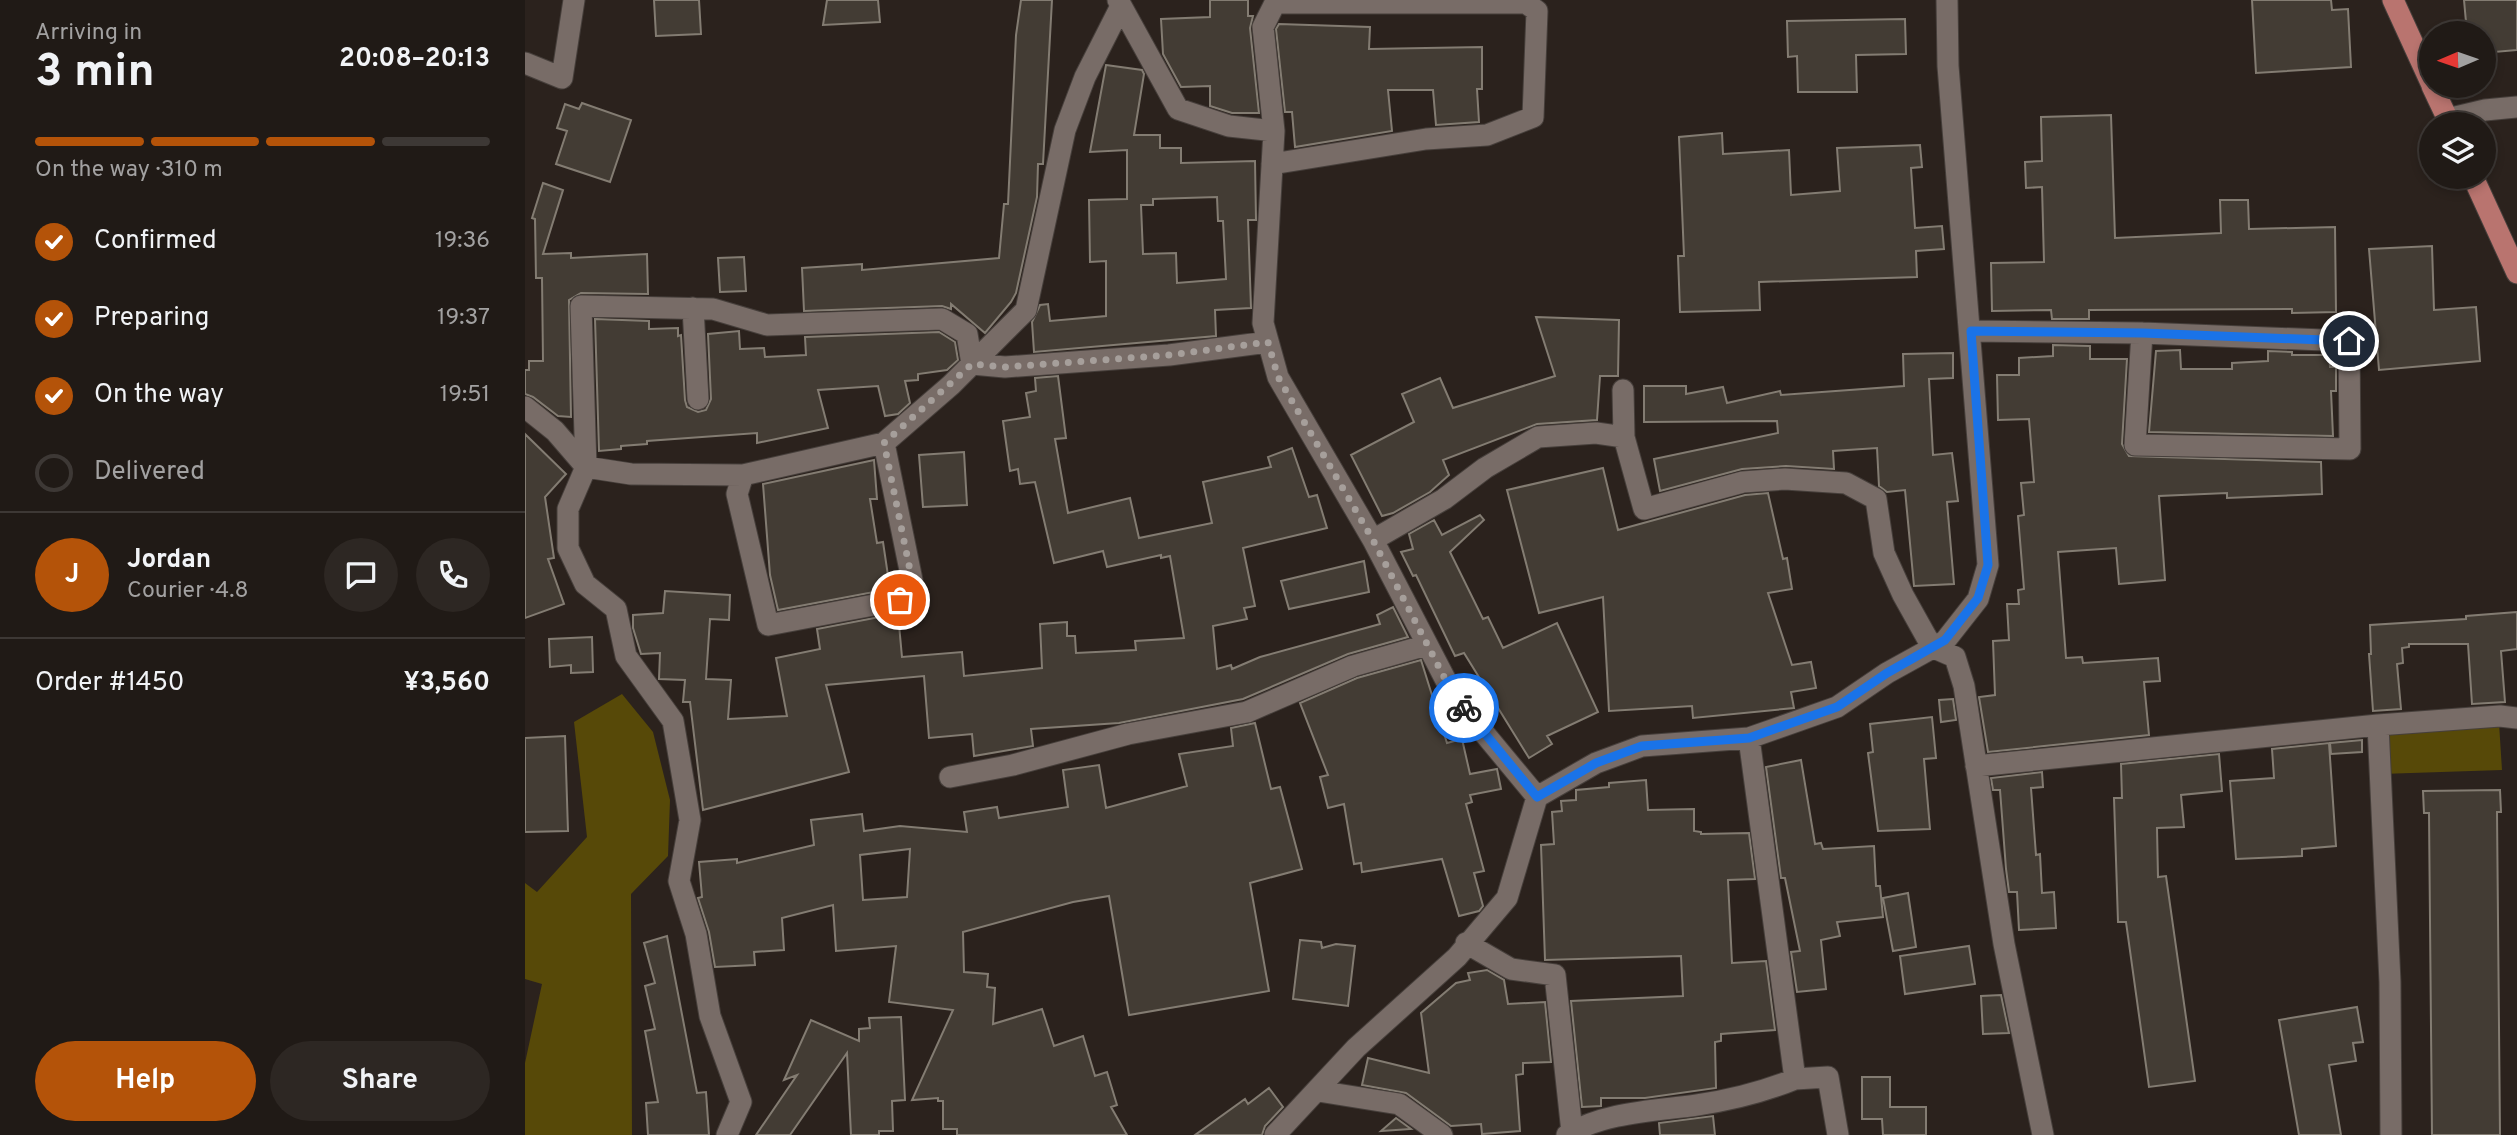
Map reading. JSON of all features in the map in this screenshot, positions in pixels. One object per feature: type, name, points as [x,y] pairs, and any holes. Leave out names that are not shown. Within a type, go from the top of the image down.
[{"type":"main road","points":[[2393,0],[2419,58]]},
{"type":"main road","points":[[2478,189],[2517,273]]},
{"type":"street","points":[[525,63],[562,78],[574,0]]},
{"type":"street","points":[[1284,1131],[1356,1048],[1457,957],[1466,943],[1507,898],[1537,797],[1596,763],[1642,746],[1749,738],[1837,707],[1887,673],[1945,640],[1978,598],[1988,565],[1948,66],[1947,0]]},
{"type":"street","points":[[1272,164],[1426,139],[1487,135],[1533,117],[1537,11],[1526,2],[1275,1],[1263,27],[1275,131],[1272,164],[1263,323],[1278,377],[1373,540],[1455,698],[1537,797]]},
{"type":"street","points":[[1119,3],[1178,109],[1229,125],[1275,131]]},
{"type":"street","points":[[525,407],[555,431],[586,467],[631,474],[743,475],[884,443],[972,364],[1026,310],[1065,130],[1085,77],[1119,3]]},
{"type":"street","points":[[2479,112],[2517,107]]},
{"type":"street","points":[[727,1135],[741,1102],[710,1016],[696,934],[679,881],[690,820],[673,721],[626,656],[616,609],[585,584],[568,548],[568,509],[586,467],[582,306],[713,309],[767,325],[942,319],[967,334],[972,364]]},
{"type":"street","points":[[693,308],[698,399]]},
{"type":"street","points":[[1971,331],[2143,333],[2349,341],[2350,449],[2135,445],[2143,333]]},
{"type":"street","points":[[972,364],[1005,367],[1170,355],[1268,342]]},
{"type":"street","points":[[1623,390],[1624,437],[1644,509],[1743,482],[1785,479],[1846,483],[1876,499],[1884,553],[1933,647],[1955,657],[1964,686],[2004,944],[2043,1135]]},
{"type":"street","points":[[1373,540],[1444,499],[1485,468],[1538,438],[1596,433],[1624,437]]},
{"type":"street","points":[[743,475],[737,494],[768,625],[900,600],[912,580],[884,443]]},
{"type":"street","points":[[950,777],[1013,765],[1104,740],[1247,712],[1353,666],[1427,645]]},
{"type":"street","points":[[1976,766],[2378,725],[2500,716],[2517,718]]},
{"type":"street","points":[[2378,725],[2390,982],[2391,1135]]},
{"type":"street","points":[[1749,738],[1795,1079]]},
{"type":"street","points":[[1466,943],[1511,969],[1555,975],[1569,1133],[1623,1115],[1764,1092],[1795,1079],[1828,1077],[1838,1135]]},
{"type":"street","points":[[1318,1091],[1399,1104],[1442,1135]]},
{"type":"shaded area","points":[[622,694],[653,732],[670,800],[668,856],[631,894],[632,1135],[525,1135],[525,1063],[542,984],[525,979],[525,883],[537,892],[587,837],[574,722]]},
{"type":"shaded area","points":[[2499,723],[2502,770],[2381,774],[2378,725]]},
{"type":"building","points":[[654,0],[699,0],[701,34],[656,36]]},
{"type":"building","points":[[827,0],[878,0],[880,22],[823,25]]},
{"type":"building","points":[[1021,0],[1052,0],[1043,164],[1038,164],[1037,197],[1016,293],[1011,302],[985,333],[951,304],[951,309],[942,306],[804,311],[802,268],[862,264],[862,270],[999,258],[1004,204],[1008,204],[1016,35]]},
{"type":"building","points":[[1210,0],[1248,0],[1248,16],[1253,16],[1250,28],[1259,113],[1232,113],[1210,106],[1210,86],[1181,87],[1163,54],[1161,19],[1210,17]]},
{"type":"building","points":[[2252,0],[2331,0],[2332,10],[2348,9],[2351,67],[2256,73]]},
{"type":"building","points":[[2464,0],[2517,0],[2517,50],[2496,52],[2496,21],[2466,21]]},
{"type":"building","points":[[1905,19],[1906,54],[1856,55],[1857,92],[1798,92],[1797,56],[1788,57],[1787,21]]},
{"type":"building","points":[[1279,24],[1370,27],[1369,49],[1482,47],[1482,89],[1477,89],[1479,122],[1436,125],[1433,90],[1388,90],[1392,131],[1295,147],[1292,112],[1285,112],[1276,29]]},
{"type":"building","points":[[1106,65],[1142,70],[1144,74],[1134,135],[1160,135],[1160,148],[1181,148],[1181,163],[1255,161],[1256,220],[1248,220],[1251,308],[1215,310],[1216,336],[1034,352],[1032,322],[1040,305],[1048,304],[1050,321],[1106,316],[1106,261],[1090,262],[1089,200],[1127,199],[1127,150],[1090,152]],"holes":[[[1217,197],[1218,221],[1223,221],[1226,279],[1177,283],[1176,253],[1143,254],[1141,205],[1153,205],[1153,199]]]},
{"type":"building","points":[[582,103],[631,120],[610,182],[556,164],[567,131],[557,128],[565,104],[579,109]]},
{"type":"building","points":[[2111,115],[2115,238],[2221,233],[2220,200],[2248,200],[2249,229],[2335,227],[2336,312],[2292,313],[2292,309],[2089,310],[2089,319],[2052,319],[2051,310],[1992,311],[1991,263],[2044,262],[2042,187],[2026,188],[2025,162],[2042,161],[2041,117]]},
{"type":"building","points":[[1722,133],[1723,154],[1789,150],[1791,195],[1840,191],[1837,148],[1920,145],[1922,167],[1911,168],[1915,228],[1942,226],[1944,249],[1916,251],[1917,277],[1759,282],[1760,310],[1680,312],[1678,256],[1684,256],[1679,137]]},
{"type":"building","points":[[543,183],[563,190],[543,254],[571,253],[571,258],[647,254],[648,294],[581,293],[569,300],[571,417],[558,416],[525,394],[525,370],[529,370],[529,361],[543,361],[542,278],[536,278],[535,219],[532,218]]},
{"type":"building","points":[[2432,246],[2434,310],[2476,307],[2480,361],[2379,370],[2369,249]]},
{"type":"building","points":[[744,257],[746,291],[720,292],[718,258]]},
{"type":"building","points":[[1536,317],[1619,320],[1618,376],[1600,376],[1597,420],[1537,424],[1443,460],[1449,475],[1430,492],[1393,513],[1382,516],[1351,455],[1414,422],[1402,394],[1440,378],[1453,408],[1555,376]]},
{"type":"building","points":[[595,319],[649,321],[649,329],[678,328],[678,336],[681,335],[685,400],[687,407],[698,412],[706,410],[711,399],[708,334],[739,331],[740,349],[764,348],[765,357],[806,355],[805,337],[939,332],[955,342],[958,360],[947,370],[918,374],[918,380],[905,381],[910,403],[898,414],[885,416],[878,386],[818,390],[828,428],[757,443],[757,433],[647,441],[647,444],[599,451]]},
{"type":"building","points":[[2053,345],[2090,346],[2090,359],[2127,359],[2122,444],[2129,456],[2321,462],[2322,494],[2227,498],[2227,493],[2159,496],[2165,580],[2119,584],[2116,548],[2058,552],[2066,658],[2082,657],[2083,663],[2158,658],[2160,681],[2144,682],[2149,735],[1988,752],[1979,697],[1995,695],[1993,641],[2009,640],[2007,604],[2019,604],[2018,590],[2024,589],[2018,516],[2024,515],[2021,483],[2034,482],[2029,419],[1998,420],[1997,375],[2019,375],[2019,358],[2053,356]]},
{"type":"building","points":[[2180,350],[2181,369],[2232,369],[2232,363],[2268,361],[2268,351],[2292,352],[2292,355],[2329,355],[2330,367],[2336,367],[2336,391],[2331,391],[2333,436],[2149,432],[2156,351]]},
{"type":"building","points":[[1953,353],[1953,378],[1929,379],[1933,455],[1952,453],[1958,501],[1947,502],[1954,584],[1914,586],[1905,490],[1887,492],[1879,486],[1877,448],[1833,451],[1834,469],[1786,466],[1742,469],[1660,491],[1654,459],[1778,433],[1777,421],[1644,422],[1644,386],[1686,386],[1686,394],[1723,387],[1727,403],[1780,391],[1781,395],[1904,386],[1903,354]]},
{"type":"building","points":[[1058,376],[1066,438],[1055,439],[1068,513],[1130,498],[1139,538],[1212,523],[1203,482],[1271,467],[1268,457],[1292,448],[1309,497],[1317,495],[1327,528],[1243,548],[1255,606],[1244,608],[1247,619],[1213,626],[1217,669],[1231,665],[1232,669],[1260,657],[1380,624],[1377,615],[1393,607],[1408,637],[1348,654],[1243,699],[1119,723],[1031,729],[1033,746],[974,756],[972,734],[929,738],[924,676],[826,685],[849,772],[703,810],[690,702],[683,702],[685,680],[659,679],[660,653],[641,654],[633,628],[633,615],[663,613],[665,591],[730,595],[729,620],[710,619],[706,679],[731,680],[728,719],[787,716],[776,658],[820,649],[817,629],[895,614],[898,614],[902,657],[962,652],[964,676],[1042,668],[1040,624],[1067,622],[1067,636],[1075,636],[1076,653],[1136,650],[1135,641],[1184,638],[1170,556],[1161,558],[1161,555],[1107,567],[1103,551],[1054,563],[1035,482],[1020,484],[1018,469],[1010,471],[1003,421],[1030,417],[1026,393],[1036,391],[1035,378]]},
{"type":"building","points":[[525,434],[566,474],[545,497],[554,558],[548,559],[564,604],[525,618]]},
{"type":"building","points":[[964,452],[967,505],[923,507],[919,455]]},
{"type":"building","points":[[874,460],[877,499],[870,499],[877,543],[883,542],[890,589],[778,610],[770,575],[763,484]]},
{"type":"building","points":[[1603,468],[1618,530],[1745,495],[1768,493],[1783,559],[1787,558],[1792,589],[1768,593],[1792,665],[1811,662],[1816,688],[1791,692],[1794,708],[1693,718],[1692,706],[1609,711],[1603,597],[1539,613],[1507,490]]},
{"type":"building","points":[[1480,515],[1484,520],[1450,552],[1483,619],[1488,617],[1503,648],[1557,623],[1598,712],[1547,736],[1552,744],[1529,758],[1464,653],[1455,656],[1416,575],[1413,576],[1401,552],[1413,549],[1409,534],[1434,520],[1442,535]]},
{"type":"building","points":[[1364,561],[1369,592],[1289,609],[1281,581]]},
{"type":"building","points":[[2517,612],[2517,649],[2501,651],[2505,702],[2472,704],[2468,644],[2409,644],[2409,647],[2402,648],[2403,663],[2397,664],[2401,709],[2373,711],[2370,625],[2466,619],[2466,616]]},
{"type":"building","points":[[592,637],[593,672],[571,673],[571,665],[550,667],[549,639]]},
{"type":"building","points":[[1421,660],[1447,743],[1462,739],[1470,774],[1497,769],[1501,789],[1470,795],[1472,802],[1466,804],[1484,871],[1474,873],[1483,906],[1479,911],[1459,916],[1442,859],[1362,872],[1361,863],[1354,864],[1344,804],[1328,808],[1320,777],[1328,775],[1300,703],[1357,678]]},
{"type":"building","points":[[1953,699],[1956,720],[1941,722],[1939,700]]},
{"type":"building","points":[[1932,717],[1936,758],[1924,759],[1930,829],[1878,831],[1868,753],[1873,752],[1870,724]]},
{"type":"building","points":[[1255,723],[1271,789],[1280,787],[1302,869],[1250,883],[1269,991],[1129,1015],[1109,896],[1073,902],[963,932],[964,972],[988,974],[987,987],[995,988],[993,1024],[1042,1009],[1054,1046],[1083,1036],[1095,1076],[1107,1072],[1117,1105],[1111,1107],[1127,1135],[957,1135],[957,1129],[943,1129],[943,1101],[938,1101],[938,1098],[912,1100],[953,1010],[889,1002],[896,946],[836,951],[833,905],[782,918],[784,950],[754,952],[755,965],[715,967],[709,932],[698,898],[702,897],[699,862],[737,859],[737,863],[814,845],[811,820],[862,814],[864,831],[900,826],[967,832],[964,812],[997,807],[999,818],[1068,807],[1063,770],[1099,765],[1106,808],[1187,786],[1179,754],[1233,746],[1231,728]],"holes":[[[910,849],[907,897],[863,900],[860,855]]]},
{"type":"building","points":[[565,736],[568,831],[525,832],[525,738]]},
{"type":"building","points":[[2362,740],[2362,752],[2331,754],[2330,743]]},
{"type":"building","points":[[2329,743],[2336,846],[2302,849],[2302,856],[2236,859],[2230,781],[2274,778],[2272,749]]},
{"type":"building","points":[[2219,754],[2222,791],[2181,795],[2184,827],[2157,828],[2158,877],[2166,876],[2195,1081],[2149,1087],[2126,922],[2118,922],[2114,798],[2122,798],[2121,764]]},
{"type":"building","points":[[1801,760],[1815,844],[1821,843],[1823,849],[1874,846],[1876,886],[1880,886],[1883,917],[1837,922],[1840,936],[1821,940],[1826,989],[1797,992],[1791,952],[1800,951],[1785,878],[1781,878],[1766,767]]},
{"type":"building","points":[[2042,772],[2043,787],[2031,788],[2036,855],[2040,854],[2042,893],[2054,892],[2056,928],[2019,930],[2017,892],[2009,892],[2000,790],[1993,790],[1991,778]]},
{"type":"building","points":[[1646,780],[1648,810],[1694,809],[1694,831],[1701,834],[1749,833],[1755,879],[1728,880],[1732,963],[1766,961],[1775,1030],[1721,1034],[1721,1041],[1715,1042],[1716,1088],[1645,1098],[1601,1098],[1601,1106],[1582,1107],[1571,1001],[1683,996],[1681,956],[1545,960],[1541,845],[1554,844],[1552,812],[1562,811],[1561,801],[1576,800],[1576,790],[1609,787],[1609,783]]},
{"type":"building","points":[[2500,790],[2501,812],[2497,812],[2500,1135],[2432,1135],[2429,813],[2424,813],[2423,791]]},
{"type":"building","points":[[1908,893],[1916,947],[1893,951],[1883,898]]},
{"type":"building","points":[[667,936],[697,1093],[706,1092],[709,1135],[648,1135],[646,1103],[658,1102],[645,1031],[655,1029],[645,986],[655,983],[644,943]]},
{"type":"building","points":[[1300,940],[1321,942],[1322,948],[1336,944],[1355,946],[1348,1006],[1293,999]]},
{"type":"building","points":[[1969,946],[1975,984],[1905,994],[1900,956]]},
{"type":"building","points":[[1487,970],[1504,980],[1508,1004],[1545,1002],[1551,1062],[1523,1063],[1523,1074],[1516,1075],[1520,1131],[1482,1134],[1481,1124],[1451,1126],[1406,1093],[1362,1085],[1368,1058],[1429,1073],[1421,1013],[1456,983],[1470,980],[1468,973]]},
{"type":"building","points":[[2001,995],[2009,1033],[1983,1034],[1981,996]]},
{"type":"building","points":[[2357,1007],[2363,1042],[2353,1043],[2356,1061],[2329,1065],[2341,1135],[2299,1135],[2279,1020]]},
{"type":"building","points":[[901,1017],[905,1100],[892,1101],[893,1131],[879,1131],[879,1135],[851,1135],[847,1053],[790,1135],[756,1135],[797,1075],[784,1080],[811,1020],[859,1041],[859,1029],[870,1028],[869,1018]]},
{"type":"building","points":[[1862,1077],[1890,1077],[1890,1107],[1926,1107],[1926,1135],[1883,1135],[1882,1119],[1862,1119]]},
{"type":"building","points":[[1269,1088],[1283,1107],[1265,1126],[1262,1135],[1195,1135],[1245,1099],[1248,1104]]},
{"type":"building","points":[[1713,1116],[1715,1135],[1660,1135],[1659,1123]]},
{"type":"building","points":[[1396,1118],[1411,1129],[1381,1131]]},
{"type":"way so far","points":[[900,600],[912,580],[884,443],[972,364],[1005,367],[1170,355],[1268,342],[1278,377],[1373,540],[1455,698],[1464,708]]},
{"type":"route","points":[[1464,708],[1537,797],[1596,763],[1642,746],[1749,738],[1837,707],[1887,673],[1945,640],[1978,598],[1988,565],[1971,331],[2143,333],[2349,341]]}]
